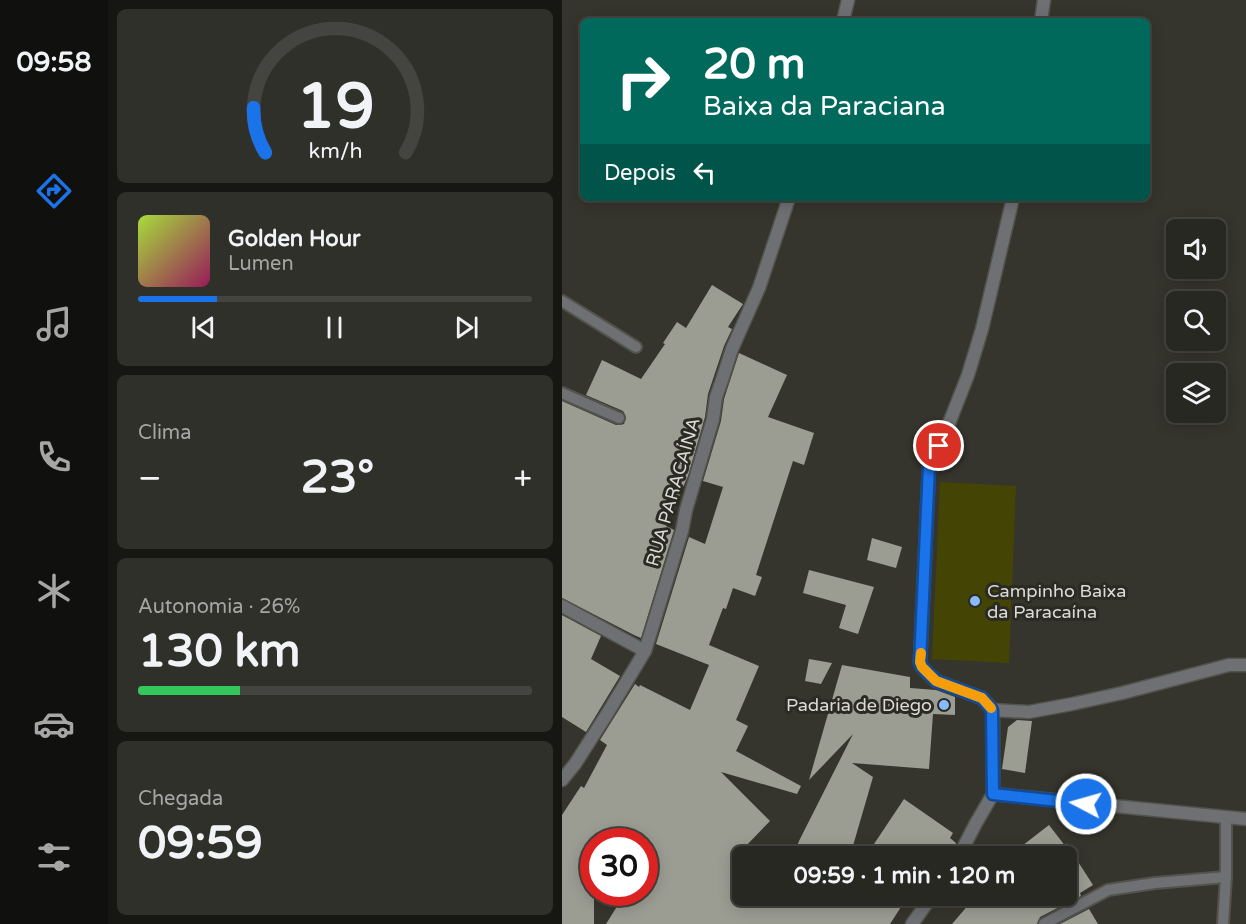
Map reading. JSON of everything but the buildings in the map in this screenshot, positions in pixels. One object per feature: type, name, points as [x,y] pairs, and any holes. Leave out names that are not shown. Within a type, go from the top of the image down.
[{"type":"street","points":[[844,18],[848,0]]},
{"type":"street","points":[[1041,18],[1044,0]]},
{"type":"street","name":"RUA PARACAÍNA","points":[[562,780],[594,734],[645,651],[682,531],[713,419],[716,397],[732,350],[759,288],[788,201]]},
{"type":"street","points":[[964,846],[993,794],[992,710],[982,698],[936,681],[920,662],[929,467],[968,375],[1012,201]]},
{"type":"street","points":[[562,606],[645,651]]},
{"type":"street","points":[[992,710],[1029,712],[1122,693],[1230,665],[1246,665]]},
{"type":"street","points":[[993,794],[1246,819]]},
{"type":"street","points":[[912,924],[925,906]]},
{"type":"lane","points":[[562,301],[636,347]]},
{"type":"lane","points":[[562,393],[619,418]]},
{"type":"lane","points":[[1223,924],[1226,818]]},
{"type":"lane","points":[[1044,924],[1108,890],[1155,883],[1226,877]]},
{"type":"shaded area","points":[[940,482],[1016,486],[1009,663],[932,659]]},
{"type":"slow traffic","points":[[921,653],[922,667],[936,681],[982,698],[991,708]]},
{"type":"place","name":"Campinho Baixa da Paracaína","points":[[975,601]]},
{"type":"place","name":"Padaria de Diego","points":[[944,705]]},
{"type":"route","points":[[939,446],[929,467],[920,662],[922,667],[936,681],[982,698],[992,710],[993,794],[1086,804]]}]
